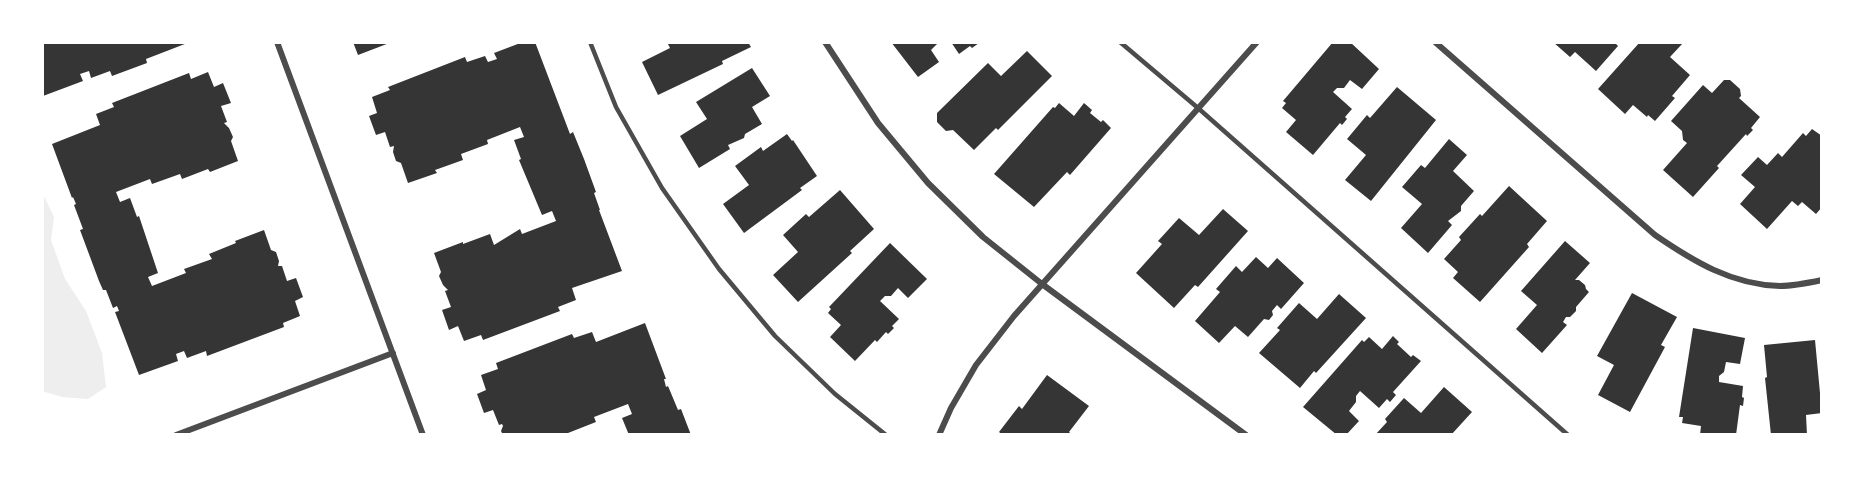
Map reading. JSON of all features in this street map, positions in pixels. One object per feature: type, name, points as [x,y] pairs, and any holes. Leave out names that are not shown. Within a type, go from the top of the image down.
[{"type":"street","points":[[277,42],[423,435]]},
{"type":"street","points":[[825,42],[878,123],[928,183],[983,237],[1042,284],[1246,435]]},
{"type":"street","points":[[939,435],[951,408],[976,365],[1014,316],[1257,42]]},
{"type":"street","points":[[1435,42],[1655,235],[1689,258],[1733,279],[1779,286],[1822,280]]},
{"type":"street","points":[[176,435],[393,354]]},
{"type":"lane","points":[[590,42],[616,108],[662,188],[719,269],[775,336],[835,394],[886,435]]},
{"type":"lane","points":[[1120,42],[1198,108],[1568,435]]},
{"type":"shaded area","points":[[42,192],[54,217],[51,240],[65,279],[86,311],[102,353],[106,387],[88,399],[62,397],[42,391]]},
{"type":"building","points":[[42,42],[190,42],[146,59],[147,63],[112,76],[110,71],[91,78],[89,71],[80,74],[83,81],[43,96]]},
{"type":"building","points":[[353,42],[392,42],[358,55]]},
{"type":"building","points":[[523,42],[535,42],[570,134],[573,132],[584,159],[596,192],[594,193],[599,210],[622,271],[572,288],[576,300],[558,307],[560,311],[483,340],[481,335],[464,341],[458,326],[449,330],[442,310],[451,307],[445,291],[448,290],[439,276],[441,272],[434,253],[490,234],[494,245],[520,229],[522,234],[556,221],[552,211],[542,215],[519,160],[521,159],[514,140],[524,137],[520,127],[487,140],[488,144],[461,154],[463,160],[435,170],[437,173],[408,183],[401,163],[396,161],[394,146],[390,147],[385,132],[376,135],[369,116],[377,113],[372,97],[390,90],[388,87],[465,57],[467,62],[485,56],[488,62],[497,59],[494,53]]},
{"type":"building","points":[[667,42],[748,42],[751,47],[722,61],[723,64],[658,95],[642,62],[670,48]]},
{"type":"building","points":[[891,42],[939,42],[931,50],[939,62],[918,77]]},
{"type":"building","points":[[951,42],[978,42],[979,43],[959,54]]},
{"type":"building","points":[[1333,42],[1350,42],[1379,69],[1362,89],[1350,80],[1344,88],[1337,88],[1333,92],[1352,109],[1342,125],[1340,123],[1313,155],[1286,132],[1296,120],[1282,108],[1286,103],[1283,101]]},
{"type":"building","points":[[1553,42],[1617,42],[1618,46],[1596,71],[1575,52],[1570,57]]},
{"type":"building","points":[[1640,42],[1682,42],[1670,57],[1690,75],[1672,96],[1675,98],[1655,121],[1633,105],[1625,114],[1598,89]]},
{"type":"building","points":[[1027,51],[1052,76],[998,130],[996,128],[974,150],[953,130],[946,131],[937,122],[937,113],[988,63],[1001,76]]},
{"type":"building","points":[[752,68],[770,96],[752,107],[762,124],[745,134],[744,138],[728,145],[730,149],[699,168],[680,136],[707,119],[696,102]]},
{"type":"building","points":[[208,72],[214,87],[223,83],[231,103],[221,106],[227,122],[224,123],[233,137],[231,141],[238,161],[210,172],[208,169],[182,179],[180,174],[152,184],[150,179],[116,192],[120,202],[130,198],[137,217],[139,216],[158,273],[148,277],[152,286],[186,273],[184,269],[212,259],[209,254],[264,230],[271,250],[276,252],[278,266],[282,266],[287,281],[296,278],[303,297],[295,301],[300,316],[283,323],[284,327],[207,356],[206,351],[187,358],[184,351],[176,354],[178,361],[139,375],[115,312],[119,311],[117,306],[113,308],[106,290],[103,290],[99,281],[80,230],[83,229],[74,205],[76,204],[52,144],[100,125],[96,114],[114,107],[112,103],[189,73],[191,79]]},
{"type":"building","points":[[1724,80],[1730,80],[1740,89],[1739,98],[1760,117],[1751,128],[1753,130],[1747,136],[1746,134],[1717,166],[1719,168],[1693,197],[1663,170],[1687,143],[1683,140],[1682,131],[1671,121],[1703,85],[1712,93]]},
{"type":"building","points":[[1397,87],[1436,120],[1371,201],[1345,180],[1366,155],[1347,139],[1367,115],[1370,118]]},
{"type":"building","points":[[1059,103],[1074,116],[1084,103],[1092,110],[1090,113],[1101,122],[1103,120],[1111,128],[1070,175],[1067,172],[1034,207],[994,174]]},
{"type":"building","points":[[1812,129],[1822,136],[1822,207],[1816,214],[1802,202],[1798,206],[1792,201],[1767,229],[1740,204],[1755,187],[1741,175],[1758,157],[1767,165],[1778,153],[1782,157],[1803,133],[1806,136]]},
{"type":"building","points":[[787,134],[817,176],[800,188],[802,190],[744,233],[723,204],[749,185],[735,166],[761,147],[763,151]]},
{"type":"building","points":[[1449,139],[1467,155],[1453,171],[1474,191],[1461,206],[1461,211],[1448,221],[1452,225],[1428,253],[1401,228],[1422,204],[1402,187],[1421,165],[1425,168]]},
{"type":"building","points":[[1509,186],[1547,221],[1527,244],[1529,247],[1480,302],[1453,278],[1458,272],[1444,259],[1461,240],[1459,237]]},
{"type":"building","points":[[840,190],[874,229],[850,251],[852,253],[798,302],[773,275],[798,252],[783,235],[806,214],[809,217]]},
{"type":"building","points":[[1223,209],[1248,231],[1198,287],[1195,285],[1174,308],[1136,273],[1162,244],[1158,241],[1179,218],[1199,235]]},
{"type":"building","points":[[1565,241],[1590,263],[1575,280],[1585,285],[1589,292],[1576,307],[1576,311],[1570,317],[1566,317],[1563,322],[1567,325],[1542,353],[1516,329],[1537,305],[1521,291]]},
{"type":"building","points":[[890,243],[927,279],[908,298],[898,288],[891,296],[885,296],[880,301],[899,319],[888,334],[886,332],[877,342],[875,340],[855,361],[830,337],[841,325],[828,313],[831,309],[829,307]]},
{"type":"building","points":[[1256,257],[1268,268],[1277,258],[1304,283],[1281,309],[1277,305],[1269,320],[1264,319],[1248,337],[1235,326],[1219,343],[1195,321],[1220,292],[1216,289],[1236,266],[1242,272]]},
{"type":"building","points":[[1632,293],[1677,317],[1661,345],[1665,347],[1630,412],[1598,395],[1614,365],[1597,356]]},
{"type":"building","points":[[1339,294],[1366,318],[1300,388],[1259,353],[1280,330],[1277,328],[1299,303],[1317,319]]},
{"type":"building","points":[[645,323],[666,379],[664,379],[666,387],[668,386],[678,410],[681,409],[691,435],[629,435],[622,418],[632,414],[628,404],[594,417],[596,422],[568,433],[569,435],[503,435],[501,431],[503,426],[499,425],[493,410],[484,413],[477,394],[486,390],[481,375],[498,369],[496,363],[572,334],[574,338],[592,332],[596,342]]},
{"type":"building","points":[[1693,328],[1745,338],[1740,364],[1726,362],[1724,372],[1719,376],[1719,382],[1743,386],[1743,406],[1740,405],[1736,435],[1700,435],[1701,426],[1682,423],[1683,417],[1679,417]]},
{"type":"building","points":[[1393,336],[1399,342],[1397,344],[1411,357],[1413,355],[1421,361],[1393,392],[1396,395],[1390,402],[1387,399],[1379,408],[1360,391],[1349,411],[1359,421],[1346,435],[1337,435],[1303,407],[1362,340],[1364,342],[1369,337],[1382,349]]},
{"type":"building","points":[[1815,340],[1820,393],[1822,393],[1822,413],[1806,415],[1807,435],[1771,435],[1764,345]]},
{"type":"building","points":[[1047,375],[1089,406],[1069,432],[1073,435],[1003,435],[999,432],[1019,406],[1022,409]]},
{"type":"building","points":[[1444,387],[1472,412],[1451,435],[1375,435],[1387,422],[1385,419],[1404,398],[1421,413]]}]
